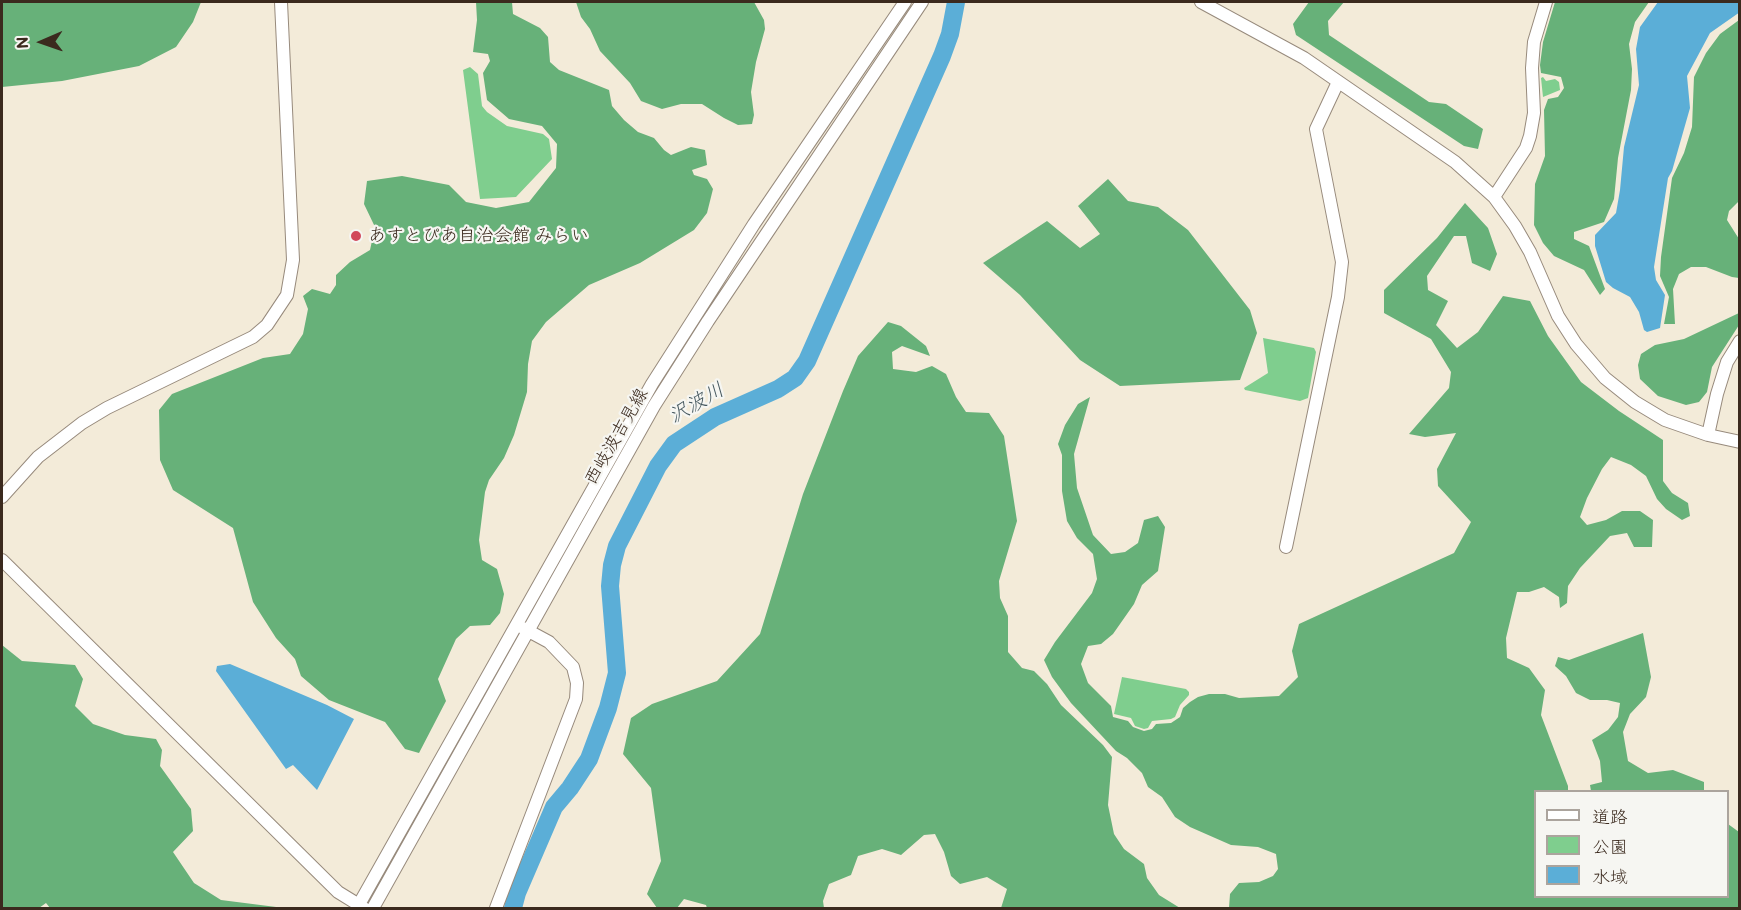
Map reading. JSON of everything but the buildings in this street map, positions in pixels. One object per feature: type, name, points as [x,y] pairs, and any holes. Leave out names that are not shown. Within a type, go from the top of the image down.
[{"type":"street","points":[[2,496],[38,457],[82,423],[107,408],[253,337],[267,325],[287,295],[292,260],[282,2]]},
{"type":"street","name":"西岐波吉見線","points":[[373,909],[652,384],[754,224],[905,2]]},
{"type":"street","name":"西岐波吉見線","points":[[360,907],[654,406],[708,321],[922,2]]},
{"type":"street","points":[[1201,2],[1304,58],[1455,162],[1494,197],[1515,226],[1530,252],[1547,293],[1566,329],[1592,364],[1622,392],[1665,420],[1708,435],[1740,442]]},
{"type":"street","points":[[1494,197],[1522,154],[1530,136],[1534,113],[1532,68],[1534,42],[1546,2]]},
{"type":"street","points":[[1286,547],[1338,297],[1342,262],[1316,129],[1338,82]]},
{"type":"street","points":[[1708,435],[1727,362],[1740,341]]},
{"type":"street","points":[[2,560],[338,892],[360,907]]},
{"type":"street","points":[[496,909],[576,699],[577,683],[573,667],[549,642],[523,628]]},
{"type":"green space","points":[[2,2],[201,2],[193,22],[176,47],[139,66],[62,81],[2,87]]},
{"type":"green space","points":[[476,2],[512,2],[513,14],[540,28],[548,37],[550,62],[559,70],[609,90],[612,106],[624,120],[638,132],[654,138],[671,155],[691,147],[705,150],[707,165],[692,170],[694,175],[707,179],[713,189],[707,213],[694,230],[640,263],[589,285],[546,322],[532,341],[527,392],[514,435],[504,458],[489,480],[485,492],[479,540],[482,560],[497,569],[504,594],[500,613],[490,625],[470,626],[456,639],[438,679],[446,701],[419,753],[405,749],[385,722],[329,700],[301,676],[295,659],[276,638],[253,602],[233,528],[173,490],[160,460],[159,410],[172,394],[263,358],[290,354],[303,334],[308,309],[303,296],[312,289],[330,294],[336,285],[336,275],[350,262],[370,250],[375,227],[364,204],[367,181],[402,176],[449,185],[466,202],[496,208],[529,202],[556,168],[557,144],[542,126],[509,119],[487,100],[483,73],[490,61],[488,54],[473,52],[477,20]]},
{"type":"green space","points":[[576,2],[754,2],[764,20],[765,29],[751,92],[754,115],[752,124],[738,125],[702,104],[681,104],[662,109],[641,101],[630,83],[600,51],[590,29],[581,17]]},
{"type":"green space","points":[[1309,2],[1344,2],[1328,21],[1329,35],[1429,102],[1446,104],[1483,129],[1478,149],[1464,146],[1296,35],[1293,24]]},
{"type":"green space","points":[[1555,2],[1649,2],[1635,22],[1629,44],[1632,69],[1631,90],[1618,158],[1614,199],[1604,222],[1574,232],[1574,239],[1589,246],[1605,289],[1600,295],[1584,270],[1554,256],[1543,243],[1534,225],[1535,184],[1545,156],[1544,110],[1548,99],[1558,97],[1564,88],[1561,77],[1541,73],[1540,65],[1543,42]]},
{"type":"green space","points":[[1739,20],[1739,201],[1729,211],[1727,220],[1739,239],[1739,278],[1706,267],[1691,267],[1679,274],[1673,289],[1675,324],[1664,324],[1669,297],[1660,276],[1661,257],[1672,178],[1684,153],[1692,127],[1694,77],[1706,53],[1720,34]]},
{"type":"green space","points":[[470,67],[478,74],[482,106],[487,112],[507,126],[543,134],[549,139],[552,159],[516,197],[480,199],[463,70]]},
{"type":"green space","points":[[1543,77],[1546,81],[1555,79],[1559,82],[1560,90],[1543,97],[1541,78]]},
{"type":"green space","points":[[1108,179],[1128,201],[1158,207],[1188,230],[1250,310],[1257,333],[1240,380],[1120,386],[1080,360],[1020,295],[983,263],[1047,221],[1080,248],[1100,234],[1078,206]]},
{"type":"green space","points":[[1465,203],[1488,228],[1497,254],[1490,271],[1472,263],[1466,236],[1454,236],[1427,276],[1428,290],[1448,301],[1436,325],[1457,348],[1478,332],[1503,296],[1530,301],[1548,336],[1581,382],[1663,440],[1663,481],[1672,493],[1688,503],[1690,516],[1682,520],[1666,509],[1657,499],[1646,476],[1631,465],[1611,457],[1587,498],[1580,517],[1587,525],[1606,520],[1622,511],[1640,511],[1653,520],[1652,547],[1634,547],[1627,533],[1610,536],[1580,568],[1568,586],[1567,603],[1560,608],[1559,597],[1544,587],[1529,592],[1517,592],[1506,638],[1507,658],[1529,668],[1545,690],[1541,715],[1568,786],[1568,790],[1534,790],[1534,898],[1729,898],[1729,825],[1739,832],[1739,908],[1229,908],[1230,894],[1239,883],[1259,882],[1273,876],[1278,869],[1276,854],[1258,847],[1231,845],[1190,827],[1175,817],[1162,797],[1148,787],[1142,773],[1116,751],[1071,703],[1052,677],[1044,660],[1092,593],[1097,579],[1093,554],[1077,538],[1067,521],[1062,491],[1062,455],[1058,444],[1065,425],[1078,404],[1090,397],[1074,454],[1077,488],[1093,535],[1111,554],[1125,552],[1138,543],[1144,520],[1158,516],[1165,527],[1158,571],[1142,585],[1134,604],[1113,634],[1101,644],[1088,646],[1081,664],[1088,683],[1111,706],[1113,717],[1128,721],[1133,727],[1144,731],[1152,729],[1156,724],[1171,723],[1180,717],[1183,708],[1190,702],[1209,694],[1225,694],[1239,698],[1279,696],[1298,677],[1292,651],[1299,624],[1454,553],[1471,522],[1438,486],[1437,469],[1456,433],[1425,437],[1409,434],[1449,388],[1451,372],[1431,339],[1384,313],[1384,290],[1437,238]]},
{"type":"green space","points":[[1739,313],[1739,325],[1712,367],[1707,392],[1699,402],[1686,405],[1658,396],[1640,379],[1638,365],[1641,354],[1655,345],[1684,339]]},
{"type":"green space","points":[[888,322],[901,326],[926,346],[930,356],[902,346],[892,352],[893,369],[916,372],[932,366],[946,374],[956,397],[966,412],[989,413],[1004,436],[1017,521],[999,581],[1000,598],[1008,616],[1008,652],[1022,668],[1034,671],[1047,684],[1061,705],[1103,745],[1112,757],[1108,805],[1114,834],[1124,849],[1144,864],[1147,878],[1159,895],[1180,908],[1001,908],[1007,889],[987,877],[960,884],[951,876],[944,852],[935,834],[924,835],[901,855],[882,849],[858,856],[851,875],[829,884],[823,901],[824,908],[707,908],[706,905],[684,899],[677,908],[657,908],[647,894],[661,861],[651,788],[623,754],[631,718],[652,704],[717,681],[760,634],[803,494],[843,391],[858,356]]},
{"type":"green space","points":[[1263,338],[1314,348],[1316,352],[1308,398],[1300,401],[1245,390],[1244,388],[1268,373]]},
{"type":"green space","points":[[1643,633],[1651,677],[1646,697],[1630,714],[1623,732],[1628,761],[1648,773],[1673,770],[1704,782],[1704,790],[1591,790],[1590,785],[1602,782],[1600,761],[1592,740],[1608,730],[1618,717],[1620,703],[1590,700],[1576,693],[1566,676],[1555,666],[1558,657],[1569,660]]},
{"type":"green space","points":[[2,645],[22,661],[75,665],[83,679],[75,706],[93,724],[125,735],[156,739],[162,750],[160,766],[191,809],[193,831],[173,852],[194,883],[221,900],[284,908],[50,908],[46,903],[39,908],[2,908]]},
{"type":"green space","points":[[1122,677],[1186,689],[1189,695],[1180,705],[1175,717],[1152,721],[1148,728],[1144,729],[1135,726],[1131,718],[1114,714]]},
{"type":"water","points":[[1658,2],[1739,2],[1740,12],[1710,33],[1687,76],[1690,108],[1668,178],[1654,267],[1656,280],[1665,295],[1660,328],[1647,332],[1644,330],[1639,312],[1630,297],[1606,282],[1595,246],[1595,235],[1616,213],[1624,147],[1639,85],[1636,49],[1640,27]]},
{"type":"water","points":[[230,664],[327,705],[354,719],[317,790],[293,765],[286,769],[216,671],[217,666]]},
{"type":"waterway","name":"沢波川","points":[[513,908],[517,893],[554,807],[589,759],[608,708],[617,673],[610,586],[617,546],[658,466],[674,444],[715,417],[778,389],[795,378],[807,361],[942,56],[950,34],[956,2]]},
{"type":"place","name":"あすとぴあ自治会館 みらい","points":[[356,236]]}]
